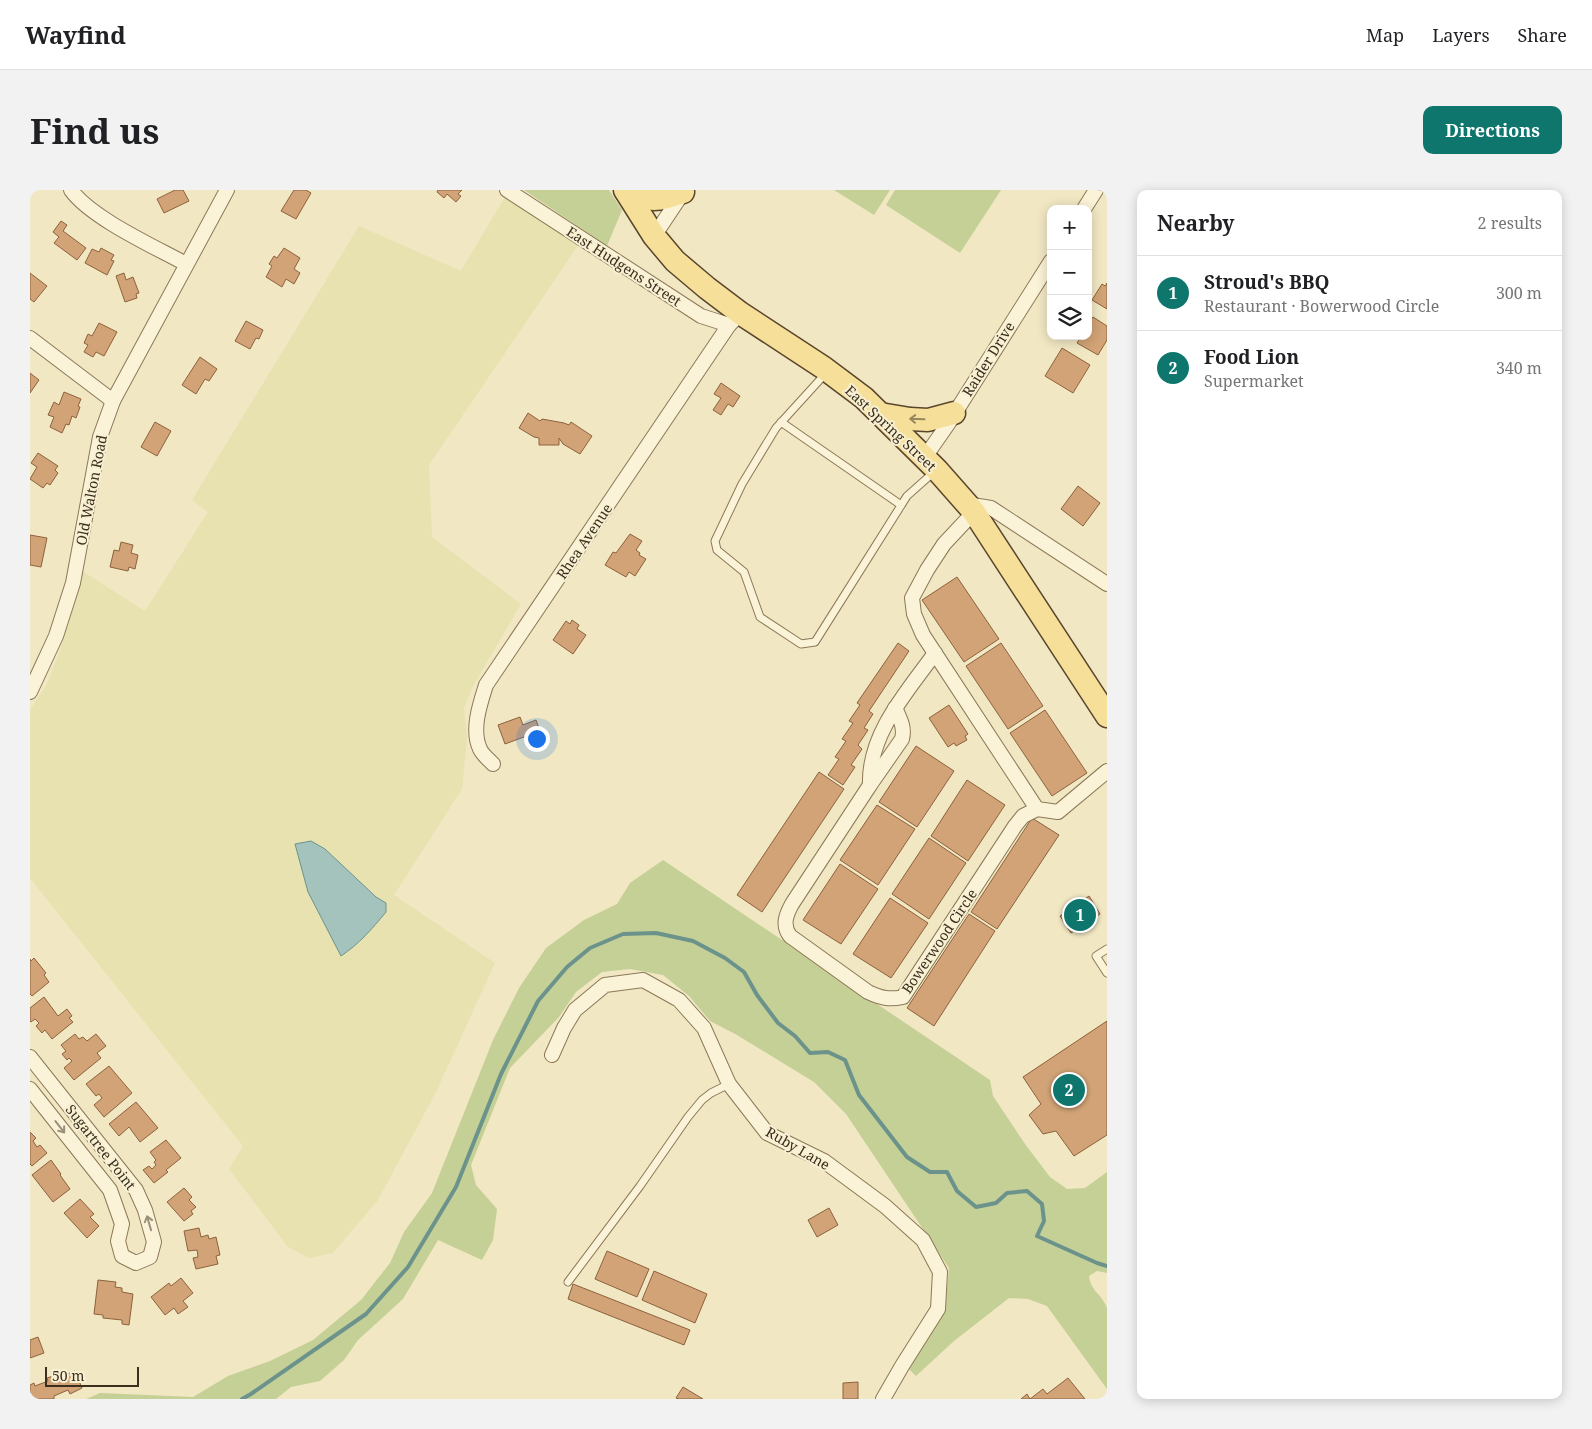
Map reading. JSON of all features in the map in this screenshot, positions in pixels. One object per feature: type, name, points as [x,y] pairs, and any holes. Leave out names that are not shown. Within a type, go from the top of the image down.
[{"type":"main road","name":"East Spring Street","points":[[625,191],[654,236],[675,260],[707,288],[734,319],[828,371],[864,398],[931,463],[970,508],[1107,716]]},
{"type":"main road","points":[[625,191],[645,199],[658,200],[684,191]]},
{"type":"main road","points":[[880,414],[928,420],[954,414]]},
{"type":"street","points":[[72,190],[77,199],[106,220],[186,264]]},
{"type":"street","name":"Old Walton Road","points":[[30,692],[56,636],[72,583],[100,437],[114,401],[227,190]]},
{"type":"street","name":"East Hudgens Street","points":[[508,190],[702,316],[734,319]]},
{"type":"street","points":[[1087,205],[1096,190]]},
{"type":"street","points":[[654,236],[684,191]]},
{"type":"street","name":"Raider Drive","points":[[931,463],[954,414],[1047,267]]},
{"type":"street","name":"Rhea Avenue","points":[[493,764],[480,749],[476,728],[479,706],[486,686],[734,319]]},
{"type":"street","points":[[30,338],[114,401]]},
{"type":"street","points":[[1107,584],[991,508],[970,508],[927,570],[912,598],[914,614],[923,634],[1037,809],[1058,812],[1107,771]]},
{"type":"street","name":"Bowerwood Circle","points":[[870,785],[870,770],[873,756],[890,715],[935,653]]},
{"type":"street","name":"Bowerwood Circle","points":[[895,708],[902,722],[904,731],[902,739],[792,904],[786,914],[785,924],[790,936],[868,992],[891,1000],[903,997],[1015,826],[1023,816],[1037,809]]},
{"type":"street","name":"Ruby Lane","points":[[552,1055],[564,1028],[575,1010],[605,985],[643,980],[679,1000],[704,1028],[729,1084],[767,1133],[824,1161],[885,1206],[923,1240],[940,1272],[938,1309],[883,1399]]},
{"type":"street","name":"Sugartree Point","points":[[30,1057],[136,1190],[145,1210],[154,1242],[150,1257],[136,1263],[122,1256],[118,1241],[122,1224],[110,1190],[30,1089]]},
{"type":"lane","points":[[828,371],[776,428],[742,484],[715,540],[717,550],[744,572],[760,617],[801,644],[815,642],[901,505],[931,463]]},
{"type":"lane","points":[[781,422],[901,505]]},
{"type":"lane","points":[[1107,949],[1096,956],[1107,973]]},
{"type":"lane","points":[[568,1282],[640,1186],[688,1117],[702,1100],[729,1084]]},
{"type":"shaded area","points":[[505,197],[579,244],[429,465],[432,537],[521,604],[473,686],[464,708],[467,738],[462,789],[394,895],[495,963],[436,1092],[378,1200],[333,1253],[309,1258],[288,1247],[229,1169],[243,1146],[30,878],[30,710],[47,684],[59,653],[81,584],[82,571],[145,611],[208,512],[192,500],[359,226],[461,271]]},
{"type":"green space","points":[[524,190],[609,190],[622,210],[607,246]]},
{"type":"green space","points":[[834,190],[890,190],[874,215]]},
{"type":"green space","points":[[895,190],[1001,190],[960,253],[886,205]]},
{"type":"green space","points":[[663,860],[990,1080],[993,1096],[1025,1144],[1050,1177],[1067,1189],[1085,1188],[1107,1172],[1107,1273],[1097,1271],[1089,1276],[1092,1286],[1107,1308],[1107,1389],[1047,1306],[1028,1299],[1009,1298],[954,1341],[916,1376],[909,1369],[945,1310],[949,1268],[846,1114],[814,1082],[737,1035],[710,1021],[689,996],[663,975],[630,969],[602,972],[576,992],[559,1017],[510,1068],[471,1165],[476,1185],[497,1209],[493,1240],[482,1260],[438,1240],[403,1299],[358,1340],[344,1360],[320,1381],[291,1387],[276,1399],[86,1399],[100,1393],[193,1397],[228,1376],[270,1361],[313,1340],[361,1300],[390,1263],[404,1232],[432,1193],[493,1040],[519,988],[546,948],[584,920],[617,904],[630,883]]},
{"type":"water","points":[[311,841],[325,849],[376,897],[386,903],[386,912],[381,918],[359,941],[341,956],[308,892],[295,844]]},
{"type":"building","points":[[175,190],[183,190],[189,201],[164,213],[157,199]]},
{"type":"building","points":[[294,190],[306,190],[311,193],[296,219],[281,211]]},
{"type":"building","points":[[438,190],[462,190],[458,194],[461,196],[456,202],[447,194],[444,198],[437,192]]},
{"type":"building","points":[[61,221],[67,225],[63,231],[86,248],[77,260],[54,243],[59,237],[53,232]]},
{"type":"building","points":[[101,248],[114,255],[111,260],[114,261],[107,275],[85,263],[92,249],[99,252]]},
{"type":"building","points":[[284,248],[300,258],[294,269],[300,273],[294,284],[286,279],[282,287],[266,277],[272,266],[269,264],[274,256],[277,258]]},
{"type":"building","points":[[30,273],[47,286],[34,302],[30,299]]},
{"type":"building","points":[[124,273],[126,280],[133,277],[139,293],[136,294],[137,298],[125,302],[116,276]]},
{"type":"building","points":[[1107,283],[1107,309],[1092,300],[1102,284],[1105,286]]},
{"type":"building","points":[[1093,317],[1107,326],[1107,340],[1098,355],[1077,343],[1079,340],[1092,340]]},
{"type":"building","points":[[246,321],[263,330],[259,339],[256,338],[250,349],[235,341]]},
{"type":"building","points":[[99,323],[117,332],[104,356],[96,352],[93,357],[84,352],[88,345],[84,343],[88,334],[92,336]]},
{"type":"building","points":[[1062,348],[1090,365],[1073,393],[1045,376]]},
{"type":"building","points":[[200,357],[217,369],[209,381],[205,379],[196,394],[182,385]]},
{"type":"building","points":[[30,373],[39,380],[30,393]]},
{"type":"building","points":[[721,383],[740,396],[733,407],[728,404],[721,415],[713,410],[721,398],[714,394]]},
{"type":"building","points":[[64,392],[81,399],[76,418],[72,416],[69,425],[66,424],[62,433],[50,427],[54,417],[48,415],[54,402],[59,405]]},
{"type":"building","points":[[528,413],[540,421],[542,419],[569,425],[571,422],[592,436],[580,454],[563,444],[559,438],[559,445],[539,445],[539,438],[519,428]]},
{"type":"building","points":[[155,422],[171,431],[157,456],[141,447]]},
{"type":"building","points":[[38,453],[58,466],[55,470],[58,473],[50,485],[47,483],[43,488],[30,479],[37,467],[31,463]]},
{"type":"building","points":[[1078,486],[1100,503],[1083,526],[1061,509]]},
{"type":"building","points":[[630,534],[642,541],[636,550],[640,553],[639,555],[646,559],[635,576],[629,572],[626,577],[605,565],[613,552],[616,553]]},
{"type":"building","points":[[30,535],[47,538],[41,567],[30,565]]},
{"type":"building","points":[[121,542],[133,545],[131,553],[138,555],[135,569],[129,567],[128,571],[110,567],[114,550],[119,551]]},
{"type":"building","points":[[957,577],[999,639],[964,662],[922,600]]},
{"type":"building","points":[[572,620],[579,625],[577,629],[586,635],[573,654],[553,640],[566,621],[570,624]]},
{"type":"building","points":[[898,643],[909,651],[869,711],[873,714],[864,728],[868,730],[858,745],[862,749],[851,765],[855,767],[843,785],[828,775],[839,759],[835,757],[846,741],[842,739],[853,723],[849,721],[860,705],[857,703]]},
{"type":"building","points":[[1001,643],[1043,706],[1008,729],[966,666]]},
{"type":"building","points":[[949,705],[968,734],[965,736],[967,740],[956,746],[954,743],[948,747],[929,718]]},
{"type":"building","points":[[1045,710],[1087,773],[1052,796],[1010,733]]},
{"type":"building","points":[[520,717],[523,725],[536,720],[540,731],[505,744],[498,725]]},
{"type":"building","points":[[916,746],[954,771],[917,827],[879,802]]},
{"type":"building","points":[[819,772],[844,789],[762,912],[737,895]]},
{"type":"building","points":[[967,780],[1005,805],[968,861],[931,836]]},
{"type":"building","points":[[877,805],[915,829],[878,885],[840,860]]},
{"type":"building","points":[[1032,818],[1059,835],[997,929],[971,912]]},
{"type":"building","points":[[929,838],[966,863],[929,919],[892,894]]},
{"type":"building","points":[[840,864],[878,889],[841,944],[803,920]]},
{"type":"building","points":[[1089,896],[1100,914],[1071,933],[1060,916]]},
{"type":"building","points":[[890,898],[928,923],[891,978],[853,954]]},
{"type":"building","points":[[969,914],[995,931],[934,1026],[907,1008]]},
{"type":"building","points":[[34,958],[46,973],[44,975],[49,982],[32,996],[30,994],[30,959],[31,961]]},
{"type":"building","points":[[44,997],[58,1016],[67,1009],[72,1016],[69,1018],[73,1022],[52,1039],[45,1030],[42,1033],[36,1026],[39,1023],[35,1019],[30,1021],[30,1008]]},
{"type":"building","points":[[1107,1021],[1107,1135],[1074,1156],[1056,1131],[1043,1134],[1029,1115],[1041,1104],[1023,1077]]},
{"type":"building","points":[[75,1034],[79,1039],[83,1037],[87,1041],[96,1034],[106,1046],[97,1053],[101,1058],[74,1080],[64,1068],[72,1061],[69,1058],[67,1060],[62,1054],[66,1051],[61,1045]]},
{"type":"building","points":[[109,1066],[132,1093],[104,1117],[94,1105],[102,1098],[99,1094],[96,1096],[86,1084]]},
{"type":"building","points":[[136,1102],[158,1128],[140,1142],[129,1127],[119,1136],[109,1124]]},
{"type":"building","points":[[30,1132],[36,1138],[33,1141],[37,1147],[40,1145],[47,1153],[32,1166],[30,1164]]},
{"type":"building","points":[[166,1140],[181,1158],[154,1183],[143,1170],[149,1166],[152,1169],[156,1165],[154,1162],[156,1160],[150,1152]]},
{"type":"building","points":[[51,1160],[70,1189],[53,1202],[32,1175]]},
{"type":"building","points":[[184,1188],[192,1197],[189,1200],[196,1207],[191,1211],[193,1214],[184,1221],[167,1202]]},
{"type":"building","points":[[80,1199],[94,1214],[90,1217],[99,1226],[87,1238],[64,1213]]},
{"type":"building","points":[[829,1208],[838,1225],[817,1237],[808,1220]]},
{"type":"building","points":[[199,1228],[201,1237],[208,1235],[209,1239],[216,1237],[220,1255],[216,1256],[218,1264],[196,1269],[193,1258],[198,1257],[197,1250],[188,1251],[184,1231]]},
{"type":"building","points":[[607,1251],[649,1269],[637,1297],[595,1279]]},
{"type":"building","points":[[654,1271],[707,1294],[695,1323],[642,1300]]},
{"type":"building","points":[[181,1278],[193,1293],[183,1301],[188,1307],[178,1314],[174,1308],[165,1315],[151,1297],[169,1283],[171,1286]]},
{"type":"building","points":[[98,1280],[116,1282],[115,1287],[122,1288],[122,1292],[133,1294],[129,1325],[122,1324],[122,1320],[103,1318],[103,1315],[94,1314]]},
{"type":"building","points":[[573,1284],[690,1330],[684,1345],[568,1299]]},
{"type":"building","points":[[38,1337],[44,1353],[30,1358],[30,1340]]},
{"type":"building","points":[[75,1371],[82,1388],[70,1394],[68,1390],[54,1396],[54,1399],[30,1399],[30,1385],[34,1383],[35,1386],[48,1381],[47,1378]]},
{"type":"building","points":[[1068,1378],[1085,1399],[1030,1399],[1043,1389],[1047,1394]]},
{"type":"building","points":[[858,1382],[858,1399],[843,1399],[843,1383]]},
{"type":"building","points":[[683,1387],[703,1399],[676,1398]]},
{"type":"building","points":[[1027,1394],[1030,1399],[1021,1399]]},
{"type":"waterway","points":[[242,1399],[366,1314],[408,1267],[456,1187],[501,1074],[538,1001],[567,967],[590,948],[623,934],[656,933],[693,941],[725,958],[744,972],[757,995],[778,1023],[795,1036],[810,1053],[828,1052],[845,1060],[859,1095],[907,1157],[930,1172],[947,1172],[957,1191],[976,1207],[996,1203],[1007,1193],[1027,1191],[1042,1204],[1044,1221],[1037,1236],[1107,1266]]},
{"type":"place","name":"Stroud's BBQ","points":[[1080,915]]},
{"type":"place","name":"Food Lion","points":[[1069,1090]]}]
